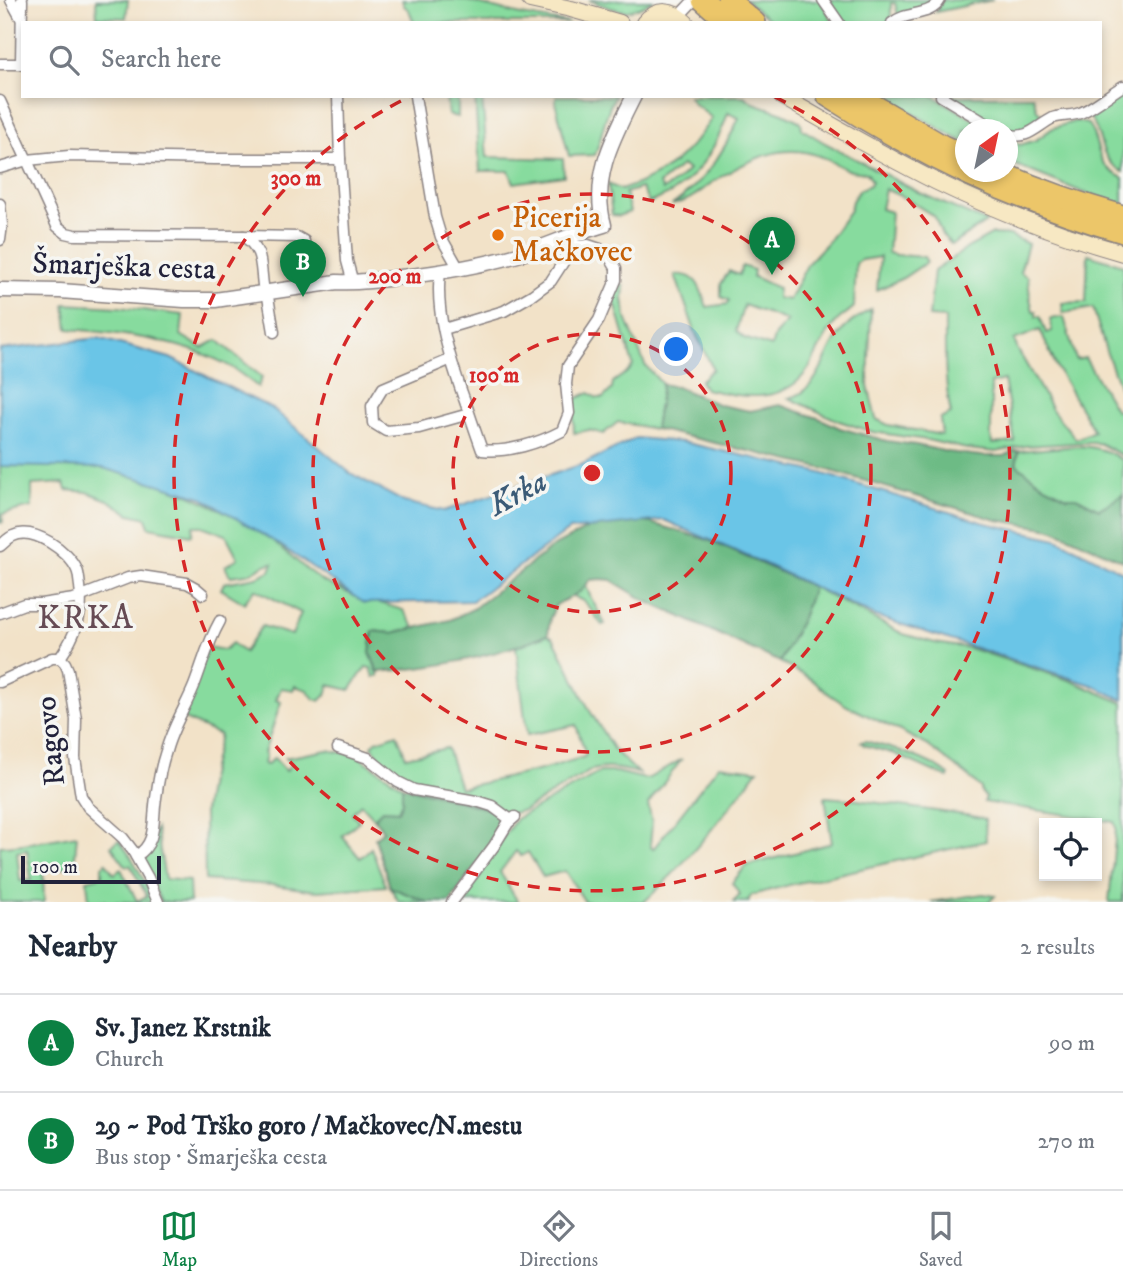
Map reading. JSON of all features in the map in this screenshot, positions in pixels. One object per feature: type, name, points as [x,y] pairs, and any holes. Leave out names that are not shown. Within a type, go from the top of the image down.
[{"type":"highway","points":[[703,0],[727,21]]},
{"type":"highway","points":[[728,0],[753,21]]},
{"type":"highway","points":[[831,98],[909,146],[979,180],[1068,215],[1123,232]]},
{"type":"highway","points":[[861,98],[955,151]]},
{"type":"highway","points":[[1018,180],[1123,216]]},
{"type":"main road","points":[[530,0],[613,21]]},
{"type":"main road","points":[[646,21],[658,12],[666,11],[683,19]]},
{"type":"main road","points":[[785,98],[937,182],[1014,216],[1123,253]]},
{"type":"street","points":[[11,0],[22,20]]},
{"type":"street","points":[[22,0],[22,20]]},
{"type":"street","points":[[683,19],[694,0]]},
{"type":"street","points":[[823,0],[838,21]]},
{"type":"street","points":[[894,21],[899,17],[934,8],[940,0]]},
{"type":"street","points":[[0,64],[21,64]]},
{"type":"street","points":[[1018,136],[1038,129],[1054,118],[1082,112],[1123,86]]},
{"type":"street","points":[[338,98],[347,261],[353,283]]},
{"type":"street","points":[[415,98],[435,217],[441,237],[459,269]]},
{"type":"street","name":"Šmarješka cesta","points":[[0,290],[215,300],[265,288],[353,283],[440,272],[532,250],[604,225],[599,192],[602,172],[606,157],[633,98]]},
{"type":"street","points":[[944,98],[979,119]]},
{"type":"street","points":[[0,101],[57,226],[66,233],[297,237],[304,241],[304,258]]},
{"type":"street","points":[[0,168],[27,160],[69,156],[340,159]]},
{"type":"street","points":[[0,204],[0,240]]},
{"type":"street","points":[[243,236],[254,244],[260,257],[274,332]]},
{"type":"street","points":[[440,272],[444,329],[453,369],[481,450],[495,452],[550,438],[562,431],[569,413],[566,384],[568,366],[599,320],[616,279],[616,268],[600,249],[588,245],[576,246],[551,281],[532,295],[504,312],[444,329]]},
{"type":"street","points":[[447,361],[383,388],[372,406],[373,423],[386,431],[419,428],[469,414]]},
{"type":"street","points":[[0,546],[11,537],[35,535],[66,555],[78,571],[81,597],[76,630],[60,658]]},
{"type":"street","points":[[0,613],[24,604],[51,603],[81,597],[128,578],[141,576],[187,583],[203,594]]},
{"type":"street","points":[[136,856],[152,837],[155,802],[165,751],[193,688],[205,650],[220,621]]},
{"type":"street","name":"Ragovo","points":[[0,682],[52,658],[60,658],[65,663],[76,719],[75,758],[81,796],[88,807],[123,838],[136,856],[158,902]]},
{"type":"street","points":[[338,748],[368,758],[398,782],[414,790],[477,801],[514,818],[452,902]]},
{"type":"green space","points":[[96,0],[128,0],[126,18],[97,17]]},
{"type":"green space","points":[[402,0],[463,0],[557,21],[413,21],[409,10]]},
{"type":"green space","points":[[589,0],[654,0],[627,11],[612,9]]},
{"type":"green space","points":[[745,0],[820,0],[833,21],[771,21]]},
{"type":"green space","points":[[828,0],[937,0],[898,16],[895,3],[891,3],[890,21],[844,21]]},
{"type":"green space","points":[[943,0],[993,0],[936,12]]},
{"type":"green space","points":[[1123,91],[1123,172],[1109,161],[1090,117],[1091,112]]},
{"type":"green space","points":[[446,98],[458,98],[458,117],[448,115]]},
{"type":"green space","points":[[475,98],[482,98],[487,157],[563,159],[564,176],[514,183],[509,171],[480,171]]},
{"type":"green space","points":[[556,98],[614,98],[595,155],[569,156]]},
{"type":"green space","points":[[690,98],[747,98],[801,122],[802,129],[825,143],[920,193],[986,222],[952,245],[942,235],[935,217],[885,189],[881,209],[891,212],[888,253],[924,257],[927,262],[903,278],[877,290],[880,257],[856,263],[854,307],[833,326],[809,368],[799,380],[787,388],[762,396],[705,389],[700,381],[713,369],[696,334],[675,275],[689,276],[697,283],[707,307],[728,304],[729,300],[721,297],[721,284],[729,271],[739,275],[742,266],[754,270],[753,277],[778,288],[777,298],[789,300],[808,263],[827,243],[850,210],[859,190],[870,185],[872,181],[867,173],[851,171],[816,155],[778,152],[742,165],[692,197],[672,205],[703,177],[727,143],[739,118],[728,113],[707,156],[683,184],[649,203],[641,188],[625,193],[630,212],[612,215],[608,184],[621,190],[663,171],[693,144],[712,118]],"holes":[[[682,165],[688,170],[663,190],[659,184]],[[744,305],[788,321],[775,335],[771,347],[744,338],[736,331]]]},
{"type":"green space","points":[[886,98],[936,98],[973,119],[955,119],[955,137]]},
{"type":"green space","points":[[952,98],[1034,98],[1037,110],[1042,114],[1037,124],[1020,133],[1018,119],[987,119]]},
{"type":"green space","points":[[1076,121],[1088,124],[1102,161],[1113,173],[1123,178],[1123,204],[1082,192],[1018,166],[1018,144],[1036,140],[1053,128]]},
{"type":"green space","points":[[993,234],[1010,235],[1028,244],[1020,272],[1028,277],[1033,311],[1036,311],[1036,317],[1040,316],[1046,333],[1052,331],[1050,319],[1064,317],[1076,360],[1085,358],[1116,411],[1123,408],[1123,456],[1092,442],[1025,446],[996,452],[967,449],[873,432],[839,421],[789,398],[799,395],[813,382],[840,333],[871,309],[868,386],[876,419],[888,425],[942,435],[940,419],[951,414],[946,378],[945,318],[929,317],[934,271]],"holes":[[[1040,330],[1057,368],[1094,431],[1076,439],[1053,411],[1014,340]],[[1004,380],[1015,442],[992,444],[991,383]]]},
{"type":"green space","points":[[1088,254],[1123,265],[1123,396],[1093,308],[1063,313],[1062,303],[1086,302]]},
{"type":"green space","points":[[620,285],[624,286],[626,318],[645,365],[662,384],[655,429],[618,422],[603,434],[589,430],[574,433],[573,400],[589,393],[603,398],[612,389],[613,382],[633,365],[613,296]]},
{"type":"green space","points":[[65,304],[183,315],[181,335],[202,348],[217,340],[262,377],[258,387],[231,367],[194,351],[131,336],[68,329]]},
{"type":"green space","points":[[662,384],[677,387],[720,405],[750,411],[780,405],[840,428],[887,441],[981,456],[1004,456],[1019,451],[1016,464],[1045,486],[1067,497],[1076,497],[1099,509],[1123,495],[1123,561],[1052,529],[997,520],[825,469],[655,429]]},
{"type":"green space","points":[[1078,446],[1102,450],[1123,461],[1123,495],[1099,509],[1045,486],[1016,464],[1019,451]]},
{"type":"green space","points":[[0,455],[96,464],[190,495],[247,522],[322,581],[348,593],[403,610],[415,628],[393,633],[373,631],[370,653],[379,677],[374,677],[371,668],[366,667],[350,690],[329,685],[326,695],[320,701],[314,699],[307,690],[295,686],[293,690],[281,688],[276,700],[281,702],[264,753],[264,764],[267,765],[274,758],[286,771],[291,764],[285,758],[327,750],[356,755],[402,786],[402,802],[398,811],[382,810],[374,818],[361,804],[352,813],[359,821],[342,836],[360,858],[371,848],[386,886],[317,891],[205,880],[204,812],[220,735],[182,718],[207,647],[224,650],[232,643],[244,652],[262,626],[292,635],[301,613],[255,589],[244,603],[221,589],[224,583],[257,577],[270,571],[273,563],[250,573],[230,576],[225,566],[238,558],[226,535],[202,526],[193,526],[192,535],[149,527],[147,518],[130,514],[108,500],[87,492],[66,490],[64,483],[32,485],[32,507],[2,514],[3,522],[0,523]]},
{"type":"green space","points":[[618,519],[651,523],[708,540],[813,587],[802,618],[780,662],[646,601],[611,580],[601,579],[590,580],[581,591],[556,605],[550,618],[548,634],[465,660],[378,672],[370,653],[373,631],[393,633],[450,620],[473,609],[552,547],[596,524]]},
{"type":"green space","points":[[586,586],[605,624],[602,625],[585,602],[573,596]]},
{"type":"green space","points":[[813,587],[903,634],[935,643],[969,648],[1072,681],[1123,703],[1123,902],[1109,902],[1116,828],[1114,822],[1102,818],[984,802],[986,798],[981,788],[927,745],[847,706],[811,679],[780,662],[802,618]]},
{"type":"green space","points":[[548,634],[554,639],[590,711],[614,750],[638,773],[615,768],[592,770],[524,810],[510,814],[415,787],[395,777],[372,746],[376,741],[397,734],[406,757],[447,748],[460,788],[541,770],[584,757],[586,755],[576,725],[527,735],[516,647]]},
{"type":"green space","points":[[861,742],[920,759],[949,775],[948,778]]},
{"type":"green space","points":[[682,759],[648,804],[652,823],[650,846],[653,849],[719,765],[758,770],[690,855],[644,902],[585,902],[565,871],[543,877],[528,852],[521,856],[516,851],[500,872],[518,902],[457,902],[516,819],[600,772],[617,772],[645,779]]},
{"type":"green space","points":[[402,786],[492,810],[501,821],[502,829],[450,902],[427,902],[390,887],[375,838],[383,831],[374,818],[382,810],[398,811],[402,802]]},
{"type":"green space","points":[[825,797],[985,819],[986,841],[789,885],[752,895],[749,902],[733,902],[740,895],[732,883],[746,866],[832,843]]},
{"type":"green space","points":[[156,828],[165,879],[189,881],[190,902],[161,902],[140,858]]},
{"type":"green space","points":[[77,835],[74,867],[43,870],[44,902],[0,902],[0,846]],"holes":[[[27,850],[31,880],[20,881],[17,852]]]},
{"type":"green space","points":[[119,840],[134,862],[154,902],[89,902],[87,880],[102,876],[102,866],[106,863],[114,874],[121,869],[137,901],[147,896],[130,865],[126,866],[111,846]]},
{"type":"green space","points":[[390,887],[427,902],[399,902]]},
{"type":"green space","points":[[983,894],[995,896],[989,902],[930,902]]},
{"type":"water","name":"Krka","points":[[98,338],[170,358],[273,409],[350,473],[404,502],[444,511],[583,464],[636,438],[682,442],[817,472],[985,523],[1057,539],[1123,572],[1123,700],[1092,685],[875,616],[664,520],[569,530],[472,601],[364,603],[280,545],[201,497],[103,468],[0,466],[0,350]]},
{"type":"place","name":"Picerija Mačkovec","points":[[498,235]]},
{"type":"place","name":"Sv. Janez Krstnik","points":[[772,275]]},
{"type":"place","name":"29 ~ Pod Trško goro / Mačkovec/N.mestu","points":[[303,297]]},
{"type":"district","name":"KRKA","points":[[86,618]]}]
